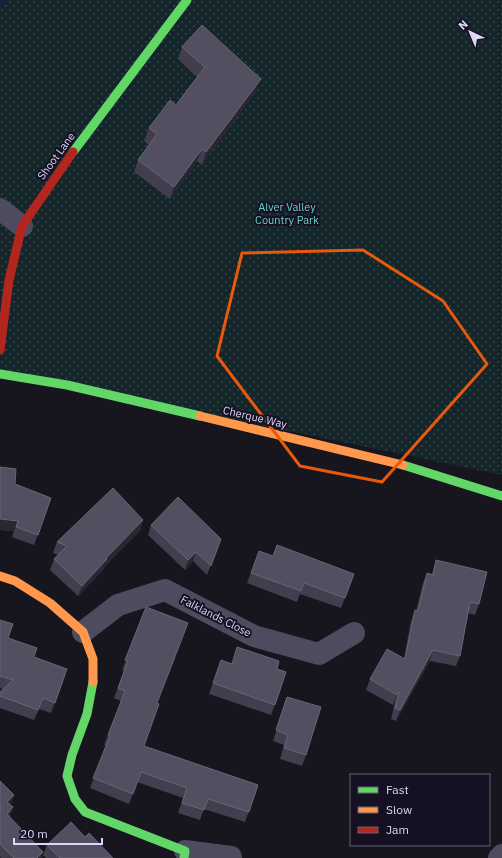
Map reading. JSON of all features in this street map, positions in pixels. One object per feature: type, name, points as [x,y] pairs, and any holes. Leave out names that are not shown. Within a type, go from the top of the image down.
[{"type":"street","name":"Shoot Lane","points":[[0,350],[9,280],[22,226],[63,165],[187,0]]},
{"type":"street","points":[[0,209],[22,226]]},
{"type":"street","name":"Cherque Way","points":[[0,374],[67,385],[389,461],[502,496]]},
{"type":"street","points":[[0,576],[15,580],[50,603],[83,632],[93,659],[93,684],[87,714],[72,755],[67,776],[75,799],[84,812],[184,854],[231,857]]},
{"type":"street","name":"Falklands Close","points":[[83,632],[118,605],[165,590],[254,636],[319,654],[354,633]]},
{"type":"street","points":[[499,858],[502,855]]},
{"type":"highlighted area","points":[[363,250],[443,301],[487,364],[382,482],[300,466],[217,356],[242,253]]},
{"type":"green space","name":"Alver Valley Country Park","points":[[0,0],[502,0],[502,475],[67,385],[0,376]]},
{"type":"building","points":[[202,25],[261,79],[206,152],[202,149],[174,187],[138,160],[157,134],[149,128],[170,100],[176,105],[205,67],[182,47]]},
{"type":"building","points":[[0,467],[16,469],[15,484],[51,498],[38,535],[16,527],[18,521],[0,519]]},
{"type":"building","points":[[113,488],[143,520],[106,558],[107,559],[82,586],[54,559],[67,546],[57,542]]},
{"type":"building","points":[[178,497],[221,539],[211,566],[196,552],[188,560],[151,525]]},
{"type":"building","points":[[277,545],[354,574],[345,598],[304,583],[301,591],[251,573],[259,551],[273,556]]},
{"type":"building","points":[[436,560],[487,572],[479,604],[470,602],[460,656],[433,650],[400,710],[395,708],[399,692],[397,695],[370,679],[387,649],[405,659],[415,610],[418,611],[427,573],[433,575]]},
{"type":"building","points":[[146,607],[188,623],[157,703],[159,704],[144,746],[258,785],[249,812],[208,799],[204,810],[182,803],[187,788],[141,772],[133,794],[93,778],[110,736],[108,735],[125,691],[118,688],[128,661],[125,660]]},
{"type":"building","points":[[0,620],[13,624],[8,638],[37,648],[34,657],[67,669],[55,703],[43,698],[38,710],[0,696],[0,692],[13,680],[0,676]]},
{"type":"building","points":[[237,647],[279,661],[277,669],[286,672],[275,705],[213,683],[221,660],[232,664]]},
{"type":"building","points":[[287,697],[321,707],[306,755],[284,748],[288,735],[276,730]]},
{"type":"building","points":[[0,781],[14,795],[7,802],[13,807],[7,814],[43,852],[37,858],[14,858],[0,844]]},
{"type":"building","points":[[71,822],[85,837],[89,833],[113,858],[60,858],[47,845]]},
{"type":"traffic: fast","points":[[73,152],[187,0]]},
{"type":"traffic: fast","points":[[0,374],[67,385],[200,416]]},
{"type":"traffic: fast","points":[[403,465],[502,496]]},
{"type":"traffic: fast","points":[[93,682],[87,714],[72,755],[67,776],[75,799],[85,812],[185,851],[184,858]]},
{"type":"traffic: slow","points":[[200,416],[403,465]]},
{"type":"traffic: slow","points":[[0,576],[15,581],[50,603],[83,632],[93,659],[93,682]]},
{"type":"traffic: jam","points":[[0,350],[9,280],[22,226],[73,152]]}]
